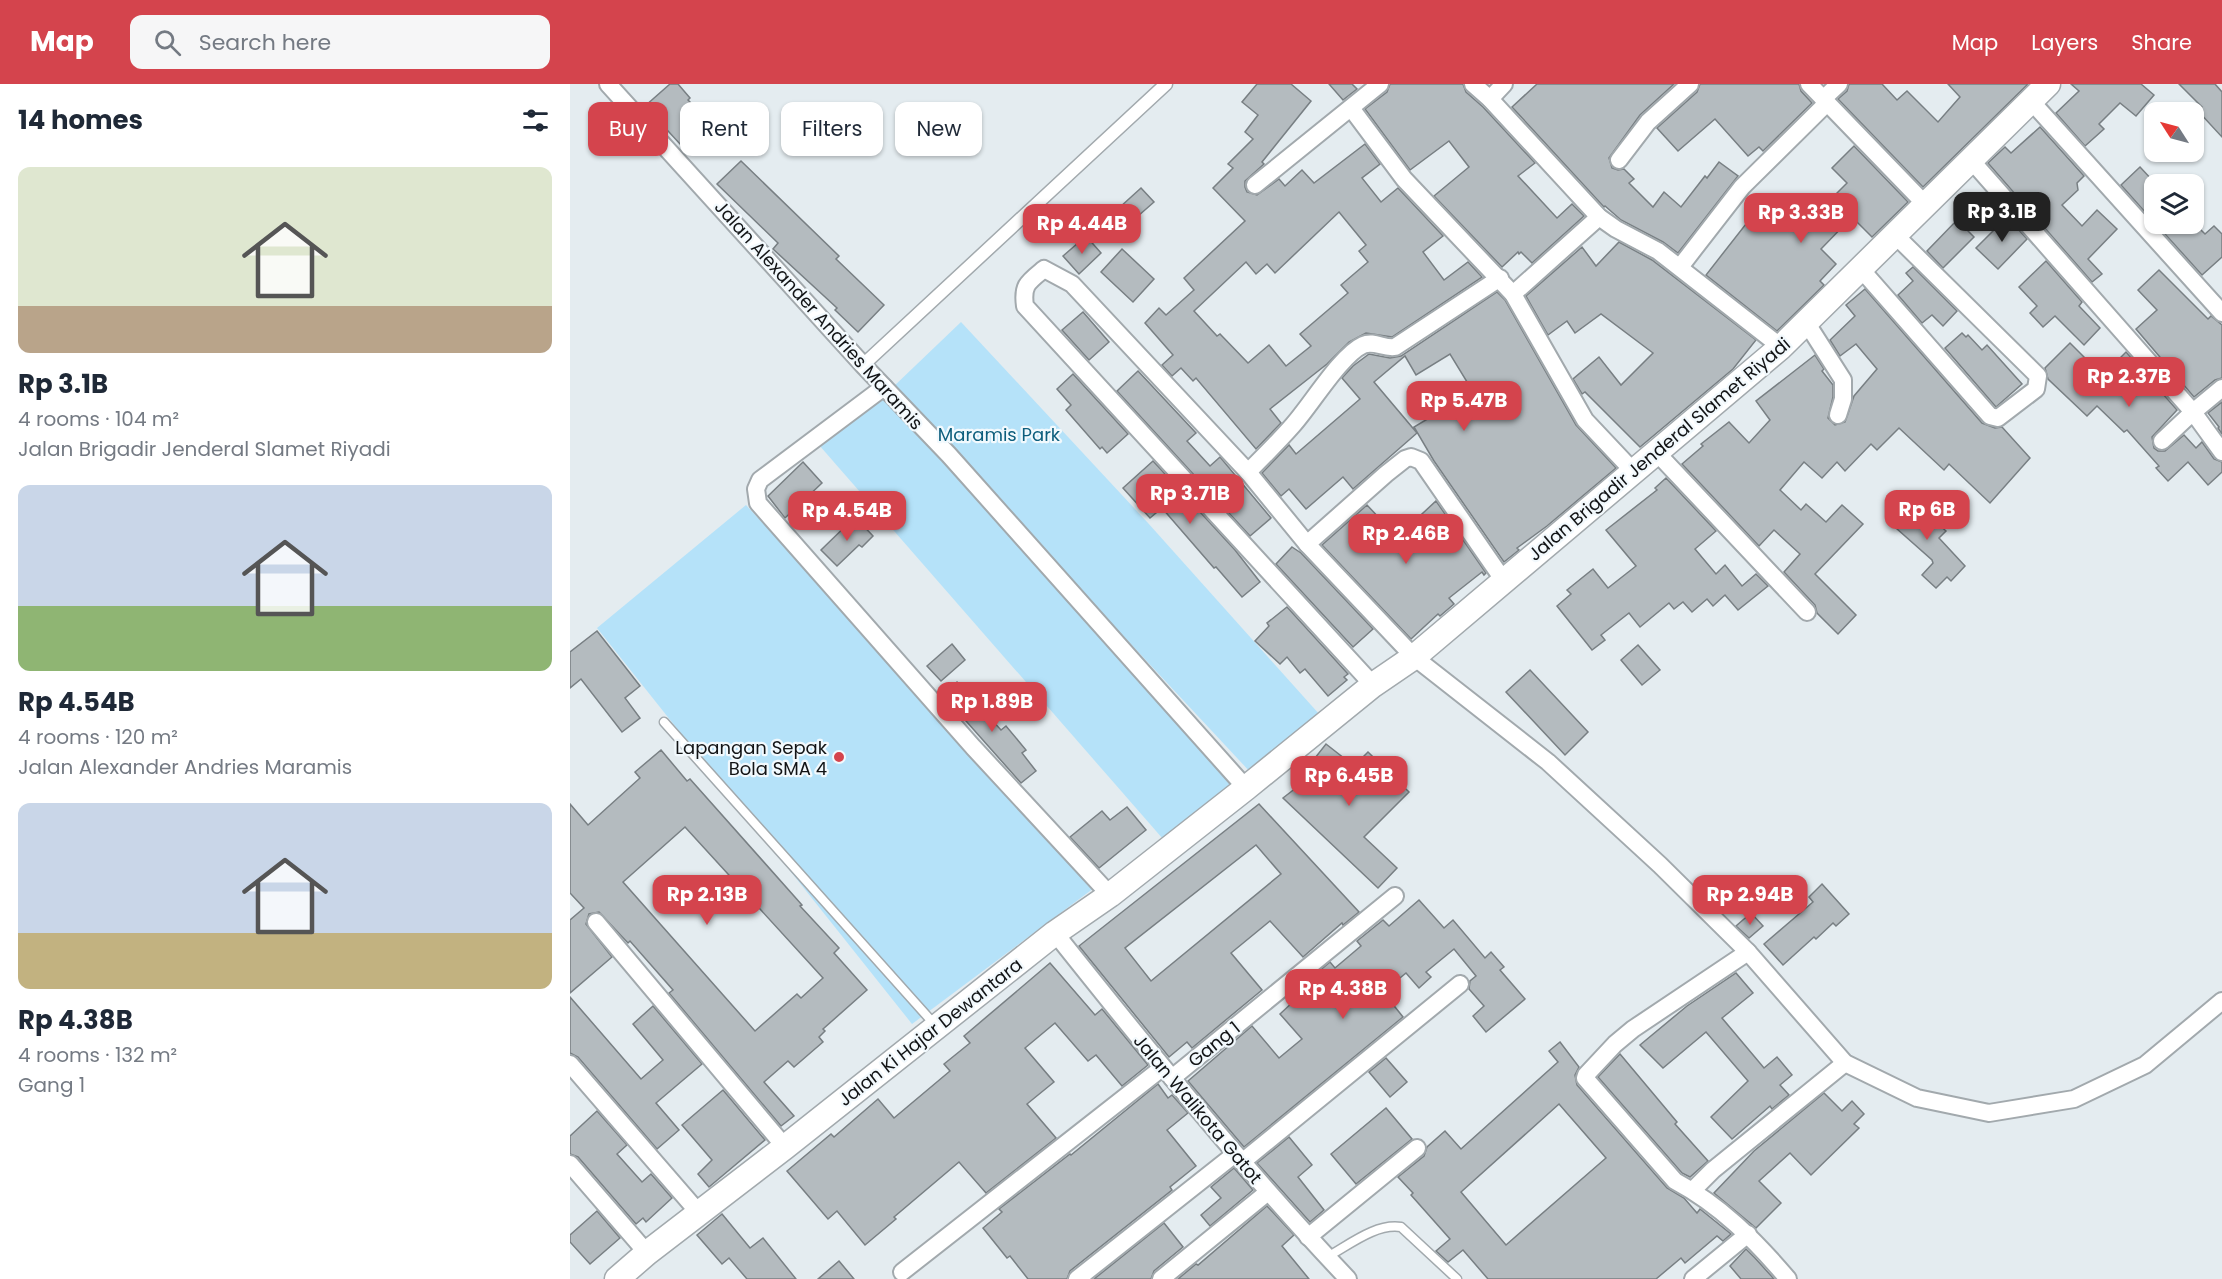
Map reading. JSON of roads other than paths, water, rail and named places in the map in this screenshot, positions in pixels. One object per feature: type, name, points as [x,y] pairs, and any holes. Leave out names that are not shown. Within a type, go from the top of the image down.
[{"type":"main road","name":"Jalan Brigadir Jenderal Slamet Riyadi","points":[[1246,788],[1373,685],[1414,657],[1781,347],[2048,84]]},
{"type":"main road","name":"Jalan Ki Hajar Dewantara","points":[[617,1279],[647,1253],[1055,933],[1110,895],[1246,788]]},
{"type":"street","name":"Jalan Alexander Andries Maramis","points":[[609,84],[863,365],[949,455],[1246,788]]},
{"type":"street","points":[[863,365],[1166,84]]},
{"type":"street","points":[[1255,185],[1380,84]]},
{"type":"street","points":[[1473,84],[1490,99],[1599,217],[1616,229],[1658,251],[1781,347]]},
{"type":"street","points":[[1490,99],[1504,84]]},
{"type":"street","points":[[1619,160],[1648,122],[1690,84]]},
{"type":"street","points":[[1809,84],[1925,204]]},
{"type":"street","points":[[1680,267],[1742,187],[1839,84]]},
{"type":"street","points":[[2031,102],[2222,313]]},
{"type":"street","points":[[1351,108],[1404,179],[1513,294],[1585,420],[1634,472]]},
{"type":"street","points":[[1971,160],[2193,412],[2222,452]]},
{"type":"street","points":[[1513,294],[1599,217]]},
{"type":"street","points":[[1860,268],[1990,416],[1998,418],[2036,390],[2038,376],[1895,235]]},
{"type":"street","points":[[1373,685],[1025,306],[1023,293],[1028,283],[1044,269],[1072,284],[1248,471],[1307,544],[1414,657],[1548,762],[1660,865],[1748,952],[1845,1064],[1917,1098],[1989,1113],[2074,1099],[2145,1065],[2222,1001]]},
{"type":"street","points":[[1248,471],[1292,427],[1339,365],[1360,346],[1367,343],[1389,348],[1395,347],[1500,278]]},
{"type":"street","points":[[1806,322],[1843,380],[1843,399],[1838,415]]},
{"type":"street","points":[[884,386],[760,480],[756,489],[758,503],[965,738],[1110,895]]},
{"type":"street","points":[[2162,441],[2222,388]]},
{"type":"street","points":[[1657,453],[1807,612]]},
{"type":"street","points":[[1307,544],[1386,474],[1411,457],[1421,461],[1504,581]]},
{"type":"street","name":"Gang 1","points":[[902,1272],[1167,1073],[1395,896]]},
{"type":"street","points":[[596,922],[785,1147]]},
{"type":"street","name":"Jalan Walikota Gatot","points":[[1055,933],[1238,1158],[1348,1279]]},
{"type":"street","points":[[1748,952],[1633,1029],[1615,1044],[1585,1078],[1675,1181],[1693,1190],[1748,1234],[1788,1279]]},
{"type":"street","points":[[1077,1279],[1238,1158],[1460,984]]},
{"type":"street","points":[[570,1064],[699,1213]]},
{"type":"street","points":[[1693,1190],[1713,1170],[1845,1064]]},
{"type":"street","points":[[1308,1237],[1417,1148]]},
{"type":"street","points":[[570,1164],[647,1253]]},
{"type":"street","points":[[1161,1279],[1268,1192]]},
{"type":"street","points":[[1693,1279],[1748,1234]]},
{"type":"lane","points":[[664,722],[937,1027]]},
{"type":"lane","points":[[1327,1257],[1381,1228],[1401,1227],[1457,1279]]},
{"type":"place","name":"Lapangan Sepak Bola SMA 4","points":[[839,757]]},
{"type":"park label","name":"Maramis Park","points":[[999,434]]}]
